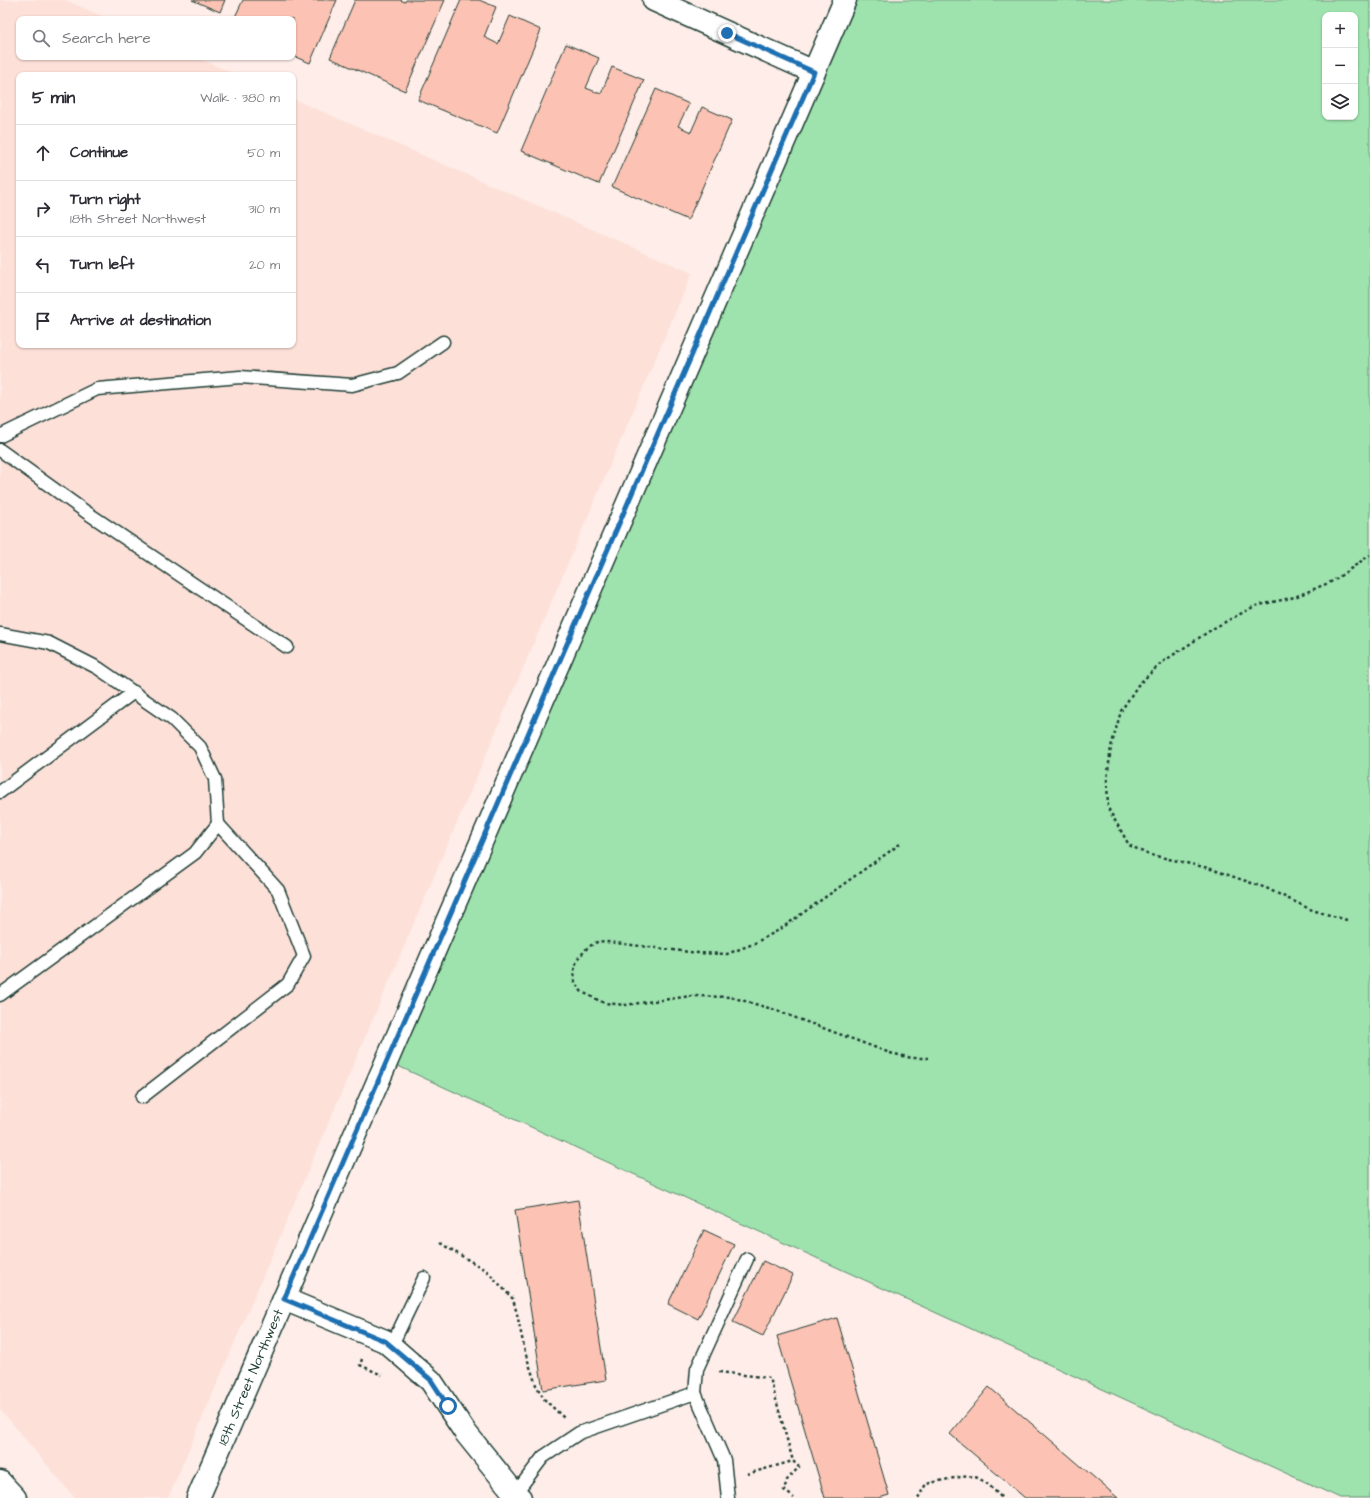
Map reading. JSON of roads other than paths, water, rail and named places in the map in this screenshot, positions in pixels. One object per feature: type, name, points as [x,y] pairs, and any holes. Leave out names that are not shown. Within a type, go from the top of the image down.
[{"type":"street","points":[[654,0],[814,72]]},
{"type":"street","name":"18th Street Northwest","points":[[198,1498],[845,0]]},
{"type":"street","points":[[284,1299],[385,1341],[431,1380],[465,1432],[517,1496]]},
{"type":"street","points":[[0,1482],[15,1498]]},
{"type":"lane","points":[[0,436],[97,389],[240,378],[352,385],[398,373],[443,342]]},
{"type":"lane","points":[[0,450],[86,512],[287,647]]},
{"type":"lane","points":[[0,634],[49,643],[98,668],[172,719],[200,747],[215,779],[218,824],[278,890],[304,956],[288,984],[142,1097]]},
{"type":"lane","points":[[0,792],[134,692]]},
{"type":"lane","points":[[0,995],[195,853],[218,824]]},
{"type":"lane","points":[[728,1498],[724,1460],[695,1393],[697,1370],[747,1259]]},
{"type":"lane","points":[[391,1347],[424,1278]]},
{"type":"lane","points":[[517,1496],[543,1457],[579,1433],[695,1393]]}]
